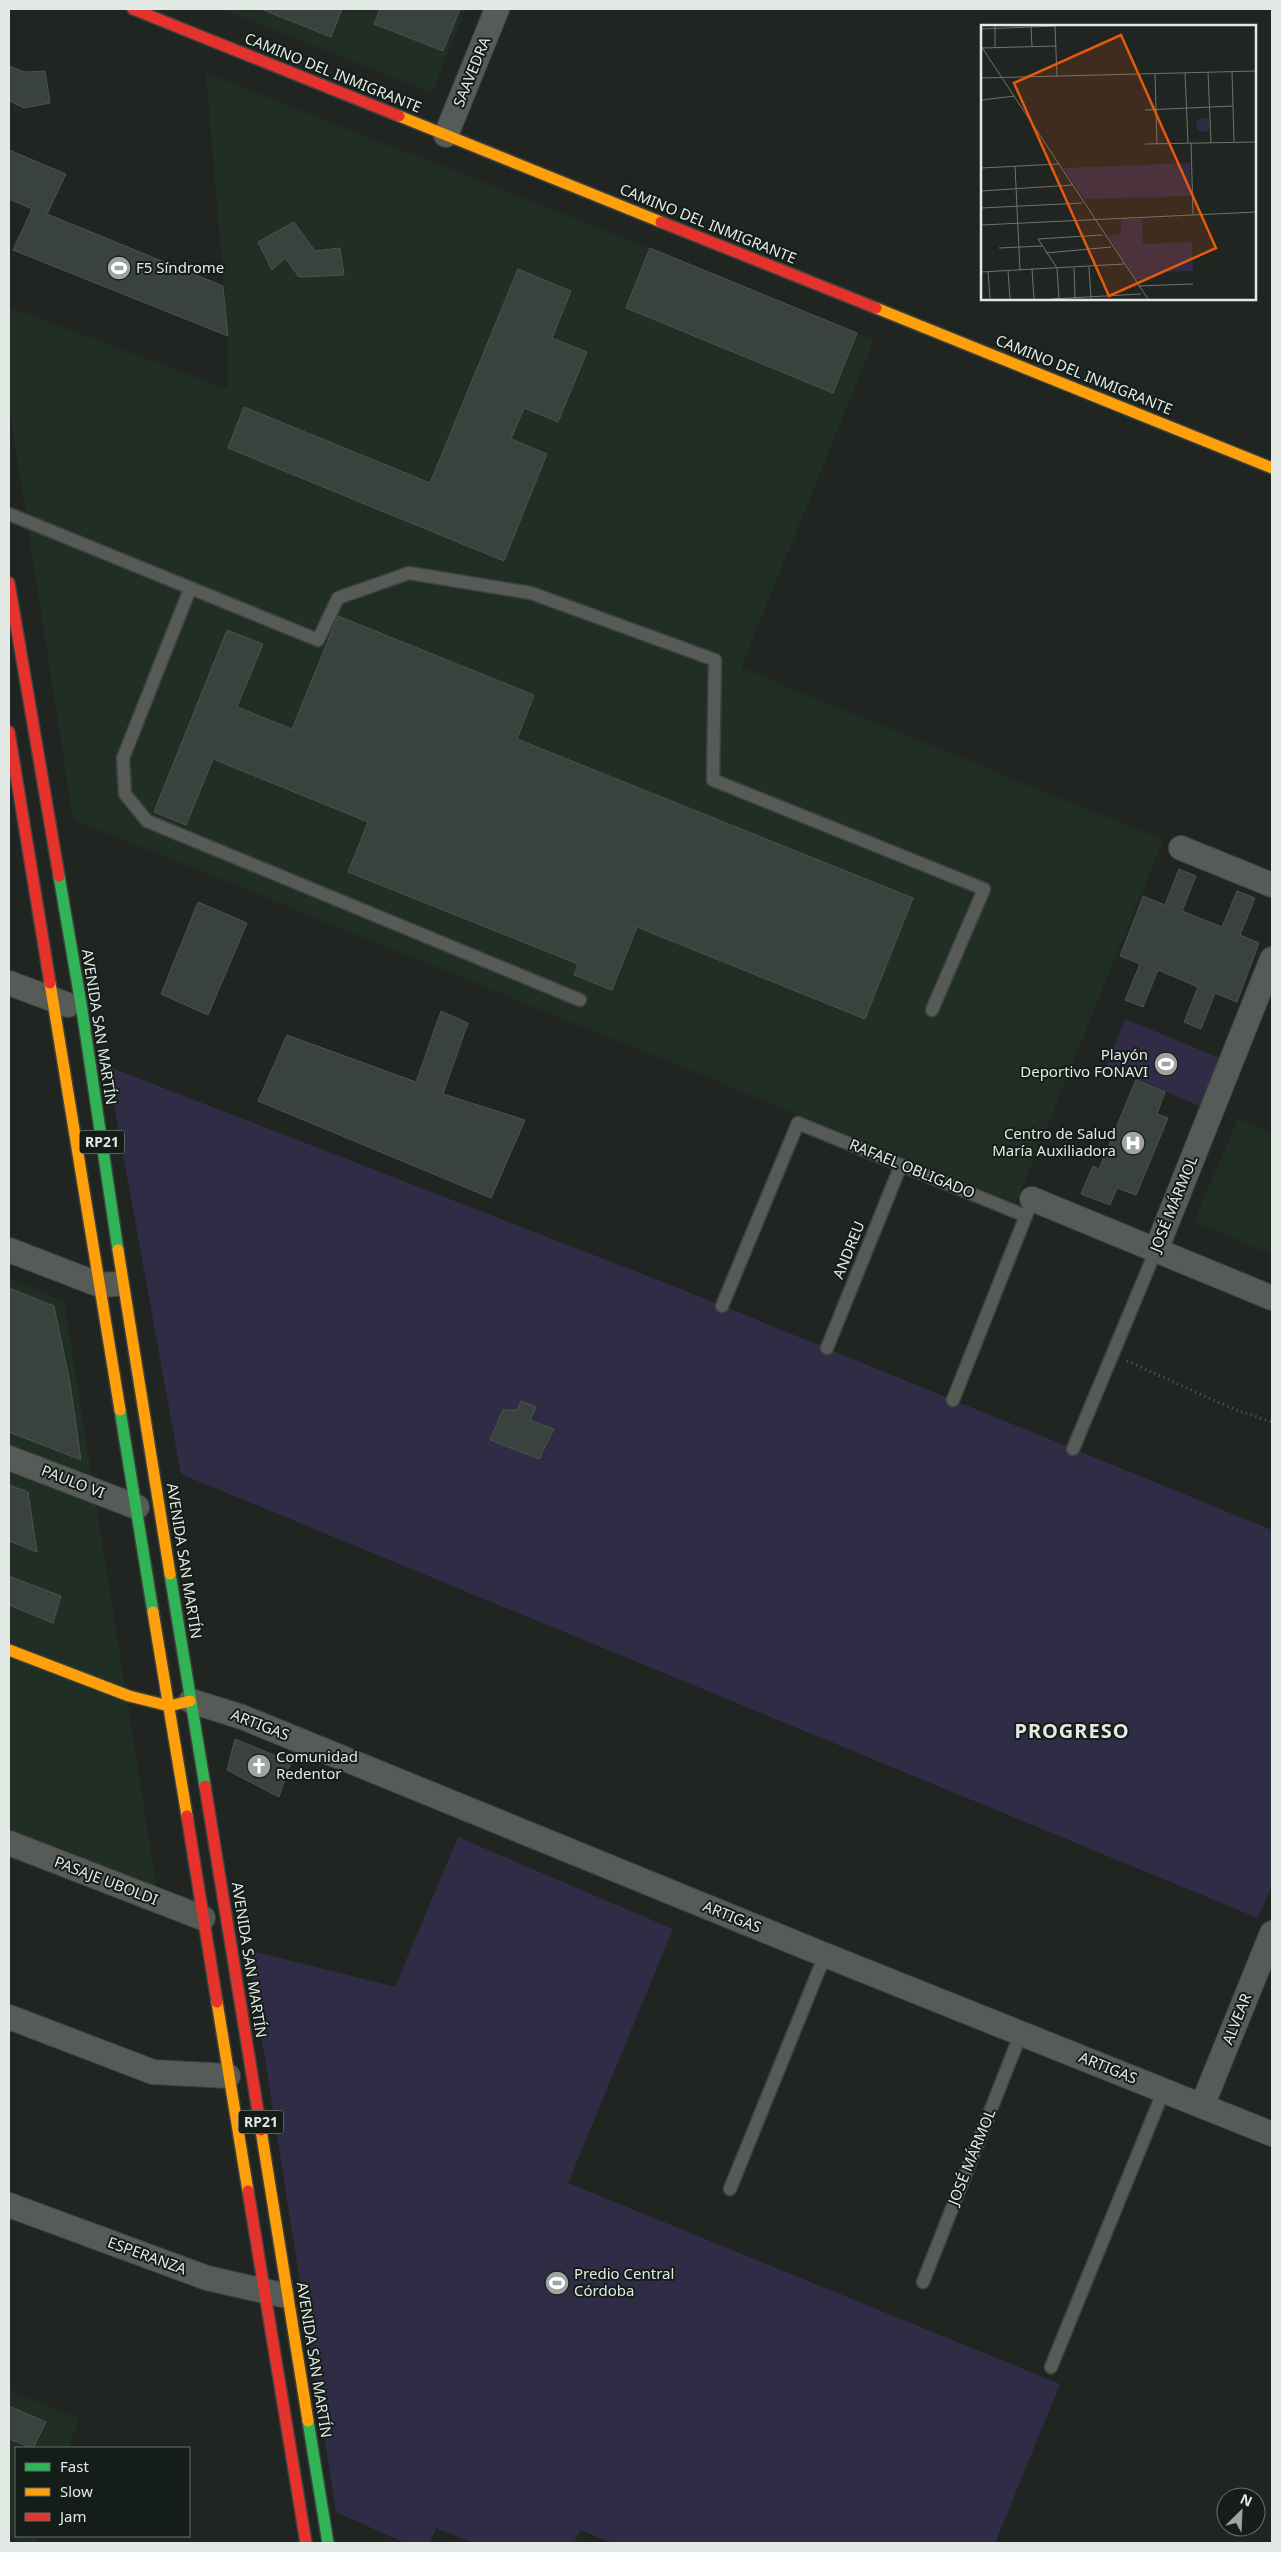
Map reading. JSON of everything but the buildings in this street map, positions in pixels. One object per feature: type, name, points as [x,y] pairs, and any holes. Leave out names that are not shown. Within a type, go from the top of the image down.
[{"type":"main road","name":"CAMINO DEL INMIGRANTE","points":[[133,9],[1272,468]]},
{"type":"main road","name":"AVENIDA SAN MARTÍN","points":[[9,583],[68,1005],[111,1284],[180,1703],[289,2296],[328,2543]]},
{"type":"main road","name":"AVENIDA SAN MARTÍN","points":[[9,732],[68,1005],[111,1284],[137,1507],[180,1703],[203,1918],[306,2543]]},
{"type":"main road","name":"ARTIGAS","points":[[9,1650],[129,1696],[180,1703]]},
{"type":"street","name":"SAAVEDRA","points":[[446,135],[498,9]]},
{"type":"street","points":[[1181,848],[1272,886]]},
{"type":"street","name":"JOSÉ MÁRMOL","points":[[1156,1250],[1272,959]]},
{"type":"street","points":[[9,982],[68,1005]]},
{"type":"street","name":"RAFAEL OBLIGADO","points":[[1029,1208],[1156,1250],[1272,1298]]},
{"type":"street","points":[[9,1250],[111,1284]]},
{"type":"street","name":"PAULO VI","points":[[9,1458],[137,1507]]},
{"type":"street","name":"ARTIGAS","points":[[180,1703],[242,1716],[825,1955],[1272,2134]]},
{"type":"street","name":"PASAJE UBOLDI","points":[[9,1844],[203,1918]]},
{"type":"street","name":"ALVEAR","points":[[1202,2106],[1272,1933]]},
{"type":"street","points":[[9,2017],[153,2072],[228,2076]]},
{"type":"street","name":"ESPERANZA","points":[[9,2205],[207,2278],[289,2296]]},
{"type":"lane","points":[[9,514],[318,640],[338,598],[409,573],[531,593],[715,660],[713,780],[984,890],[932,1010]]},
{"type":"lane","points":[[190,589],[123,758],[125,794],[147,821],[580,1000]]},
{"type":"lane","name":"RAFAEL OBLIGADO","points":[[722,1306],[798,1123],[901,1165],[1029,1208]]},
{"type":"lane","name":"ANDREU","points":[[827,1348],[901,1165]]},
{"type":"lane","points":[[953,1400],[1029,1208]]},
{"type":"lane","name":"JOSÉ MÁRMOL","points":[[1073,1449],[1156,1250]]},
{"type":"lane","points":[[730,2189],[825,1955]]},
{"type":"lane","name":"JOSÉ MÁRMOL","points":[[923,2282],[1021,2033]]},
{"type":"lane","points":[[1051,2366],[1164,2090]]},
{"type":"path","points":[[1113,1354],[1231,1408],[1272,1422]]},
{"type":"shaded area","points":[[223,9],[465,9],[432,93]]},
{"type":"shaded area","points":[[206,73],[597,227],[874,340],[741,668],[1163,840],[1016,1203],[73,819],[9,406],[9,307],[227,389],[228,336]]},
{"type":"shaded area","name":"Playón Deportivo FONAVI","points":[[1125,1019],[1227,1061],[1207,1109],[1106,1067]]},
{"type":"shaded area","points":[[107,1066],[681,1289],[1272,1530],[1272,1885],[1258,1918],[181,1474]]},
{"type":"shaded area","points":[[1238,1119],[1272,1133],[1272,1255],[1194,1221]]},
{"type":"shaded area","points":[[9,1279],[64,1301],[157,1890],[9,1831]]},
{"type":"shaded area","name":"Predio Central Córdoba","points":[[458,1837],[673,1929],[568,2183],[1060,2384],[995,2543],[613,2543],[580,2530],[574,2543],[473,2543],[436,2528],[430,2543],[405,2543],[336,2512],[248,1950],[395,1987]]},
{"type":"shaded area","points":[[9,2390],[79,2418],[68,2447],[15,2447],[15,2537],[37,2537],[34,2543],[24,2543],[9,2536]]},
{"type":"traffic: fast","points":[[59,876],[82,1010],[118,1250]]},
{"type":"traffic: fast","points":[[120,1410],[153,1612]]},
{"type":"traffic: fast","points":[[170,1574],[205,1786]]},
{"type":"traffic: fast","points":[[308,2421],[328,2543]]},
{"type":"traffic: slow","points":[[399,116],[661,222]]},
{"type":"traffic: slow","points":[[876,308],[1272,468]]},
{"type":"traffic: slow","points":[[50,983],[120,1410]]},
{"type":"traffic: slow","points":[[118,1250],[170,1574]]},
{"type":"traffic: slow","points":[[153,1612],[187,1816]]},
{"type":"traffic: slow","points":[[9,1650],[129,1696],[169,1706],[190,1701]]},
{"type":"traffic: slow","points":[[217,2002],[248,2191]]},
{"type":"traffic: slow","points":[[261,2130],[308,2421]]},
{"type":"traffic: jam","points":[[133,9],[399,116]]},
{"type":"traffic: jam","points":[[661,222],[876,308]]},
{"type":"traffic: jam","points":[[9,583],[59,876]]},
{"type":"traffic: jam","points":[[9,732],[50,983]]},
{"type":"traffic: jam","points":[[205,1786],[261,2130]]},
{"type":"traffic: jam","points":[[187,1816],[217,2002]]},
{"type":"traffic: jam","points":[[248,2191],[306,2543]]},
{"type":"place","name":"F5 Síndrome","points":[[119,268]]},
{"type":"place","name":"Playón Deportivo FONAVI","points":[[1166,1064]]},
{"type":"place","name":"Centro de Salud María Auxiliadora","points":[[1133,1143]]},
{"type":"place","name":"Comunidad Redentor","points":[[259,1766]]},
{"type":"place","name":"Predio Central Córdoba","points":[[557,2283]]},
{"type":"district","name":"PROGRESO","points":[[1072,1731]]}]
